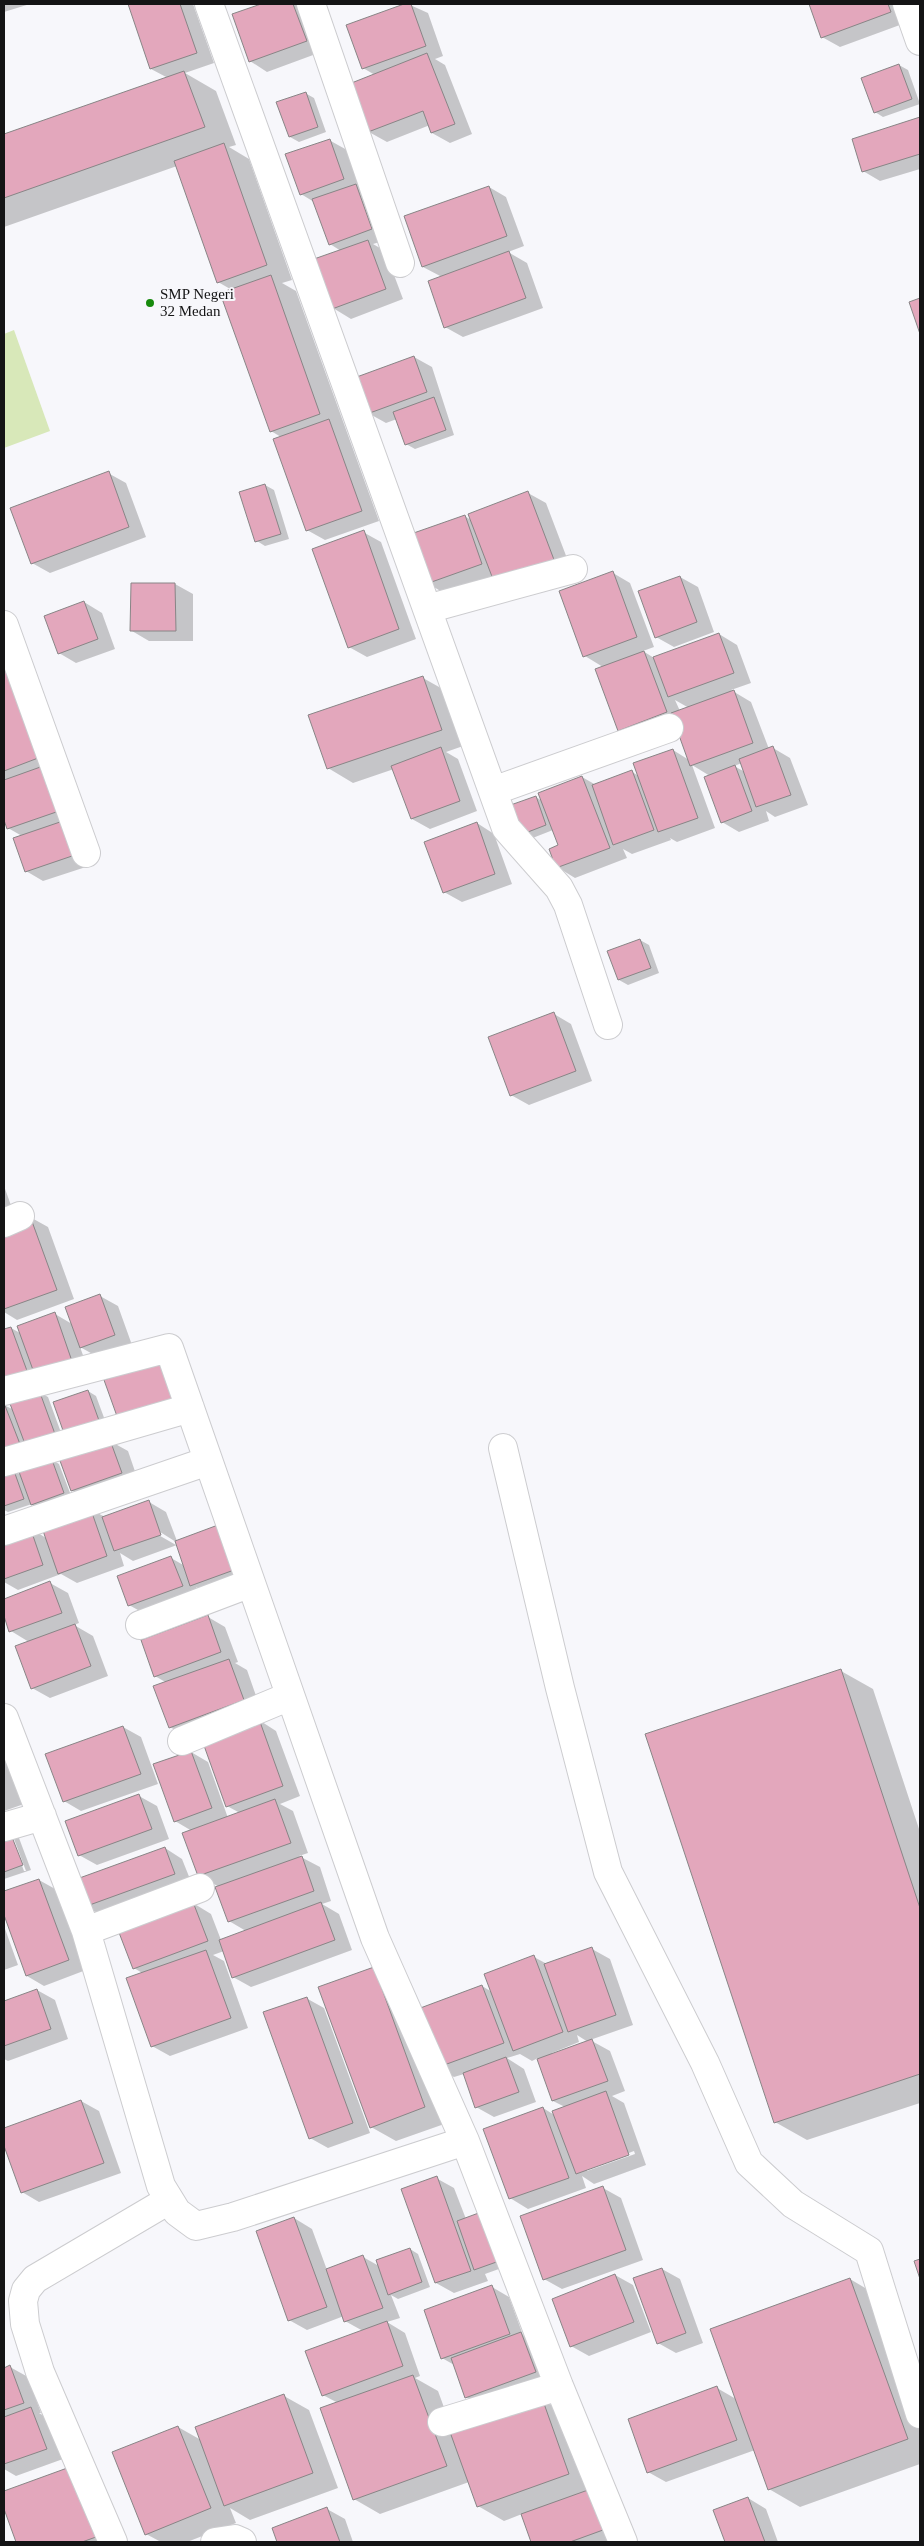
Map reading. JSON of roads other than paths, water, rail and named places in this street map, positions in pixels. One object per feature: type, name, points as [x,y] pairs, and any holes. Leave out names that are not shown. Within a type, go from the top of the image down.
[{"type":"street","points":[[209,4],[506,828],[559,888],[568,905],[608,1025]]},
{"type":"street","points":[[310,4],[400,263]]},
{"type":"street","points":[[907,4],[920,41]]},
{"type":"street","points":[[427,609],[573,569]]},
{"type":"street","points":[[4,625],[86,853]]},
{"type":"street","points":[[493,791],[669,728]]},
{"type":"street","points":[[4,1391],[169,1348],[375,1938],[465,2141],[559,2386],[623,2542]]},
{"type":"street","points":[[4,1462],[190,1408]]},
{"type":"street","points":[[503,1448],[560,1688],[608,1872],[705,2063],[749,2163],[793,2204],[869,2251],[920,2414]]},
{"type":"street","points":[[4,1531],[208,1461]]},
{"type":"street","points":[[140,1625],[251,1584]]},
{"type":"street","points":[[182,1741],[290,1696]]},
{"type":"street","points":[[4,1718],[86,1931],[161,2186],[177,2212],[196,2226],[233,2217],[465,2141]]},
{"type":"street","points":[[4,1827],[42,1816]]},
{"type":"street","points":[[86,1931],[200,1888]]},
{"type":"street","points":[[113,2542],[40,2372],[25,2324],[23,2301],[26,2290],[35,2279],[169,2200]]},
{"type":"street","points":[[442,2422],[559,2386]]},
{"type":"street","points":[[215,2542],[235,2539],[242,2542]]},
{"type":"place","name":"SMP Negeri 32 Medan","points":[[150,303]]}]
